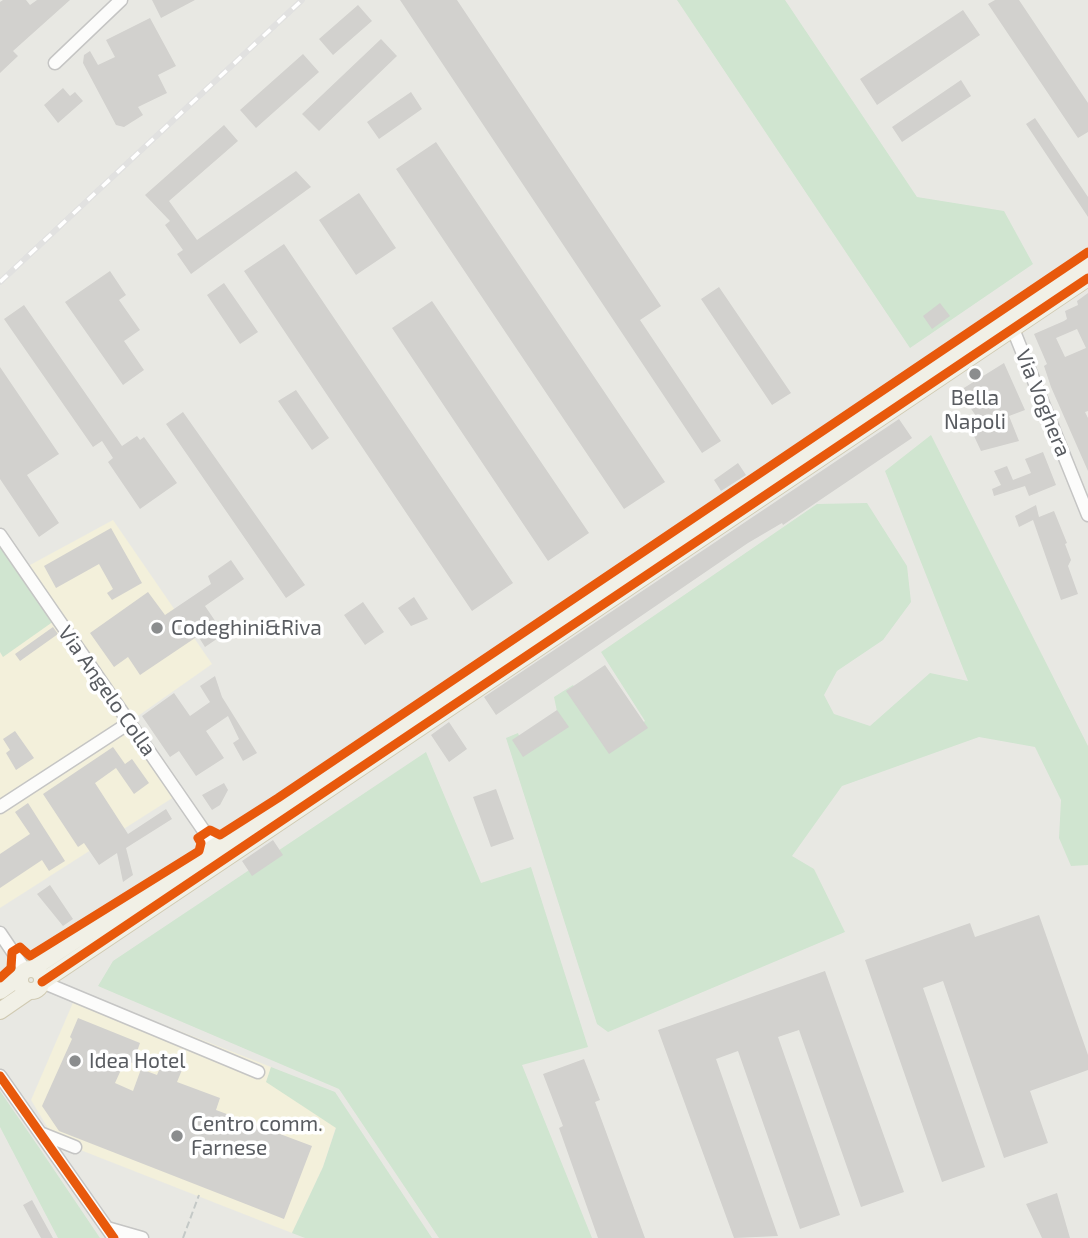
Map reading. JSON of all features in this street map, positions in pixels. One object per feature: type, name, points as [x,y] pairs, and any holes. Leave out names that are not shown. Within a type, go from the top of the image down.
[{"type":"main road","points":[[0,1011],[30,978],[215,847],[1088,262]]},
{"type":"main road","points":[[0,990],[30,978],[1088,278]]},
{"type":"street","points":[[55,63],[117,2]]},
{"type":"street","name":"Via Voghera","points":[[1013,330],[1088,515]]},
{"type":"street","name":"Via Angelo Colla","points":[[0,535],[215,847]]},
{"type":"street","points":[[0,807],[129,723]]},
{"type":"street","points":[[0,933],[30,978],[258,1072]]},
{"type":"street","points":[[0,1076],[110,1233],[142,1238]]},
{"type":"street","points":[[40,1133],[75,1147]]},
{"type":"path","points":[[183,1238],[199,1195]]},
{"type":"shaded area","points":[[113,520],[212,664],[128,723],[177,795],[0,908],[0,652],[3,656],[19,571]]},
{"type":"shaded area","points":[[78,991],[271,1067],[267,1082],[336,1127],[323,1167],[292,1233],[55,1140],[31,1100]]},
{"type":"green space","points":[[677,0],[785,0],[917,197],[1004,211],[1033,264],[910,348]]},
{"type":"green space","points":[[931,435],[1088,746],[1088,865],[1071,866],[1059,838],[1061,800],[1035,747],[979,737],[842,786],[792,856],[814,869],[845,932],[608,1032],[597,1024],[506,738],[518,733],[524,750],[559,721],[554,697],[573,685],[617,743],[645,721],[601,652],[817,504],[867,503],[907,566],[911,602],[883,640],[837,671],[824,695],[834,714],[870,726],[930,673],[968,681],[885,471]]},
{"type":"green space","points":[[0,542],[54,621],[3,657],[0,652]]},
{"type":"green space","points":[[426,752],[481,883],[531,867],[588,1047],[522,1065],[592,1238],[439,1238],[339,1089],[98,986],[113,961]]},
{"type":"green space","points":[[271,1067],[335,1092],[432,1238],[305,1238],[292,1233],[323,1167],[336,1128],[266,1082]]},
{"type":"green space","points":[[0,1091],[100,1238],[58,1238],[0,1127]]},
{"type":"building","points":[[26,0],[30,5],[37,0],[70,0],[13,51],[18,56],[0,73],[0,2]]},
{"type":"building","points":[[152,0],[195,0],[161,18]]},
{"type":"building","points":[[400,0],[457,0],[661,306],[640,320],[721,441],[702,453]]},
{"type":"building","points":[[995,0],[1019,0],[1088,103],[1088,132],[1078,138],[988,4]]},
{"type":"building","points":[[358,5],[372,21],[333,55],[319,39]]},
{"type":"building","points":[[963,10],[980,35],[877,105],[860,79]]},
{"type":"building","points":[[150,18],[176,66],[158,75],[167,93],[138,107],[143,115],[124,127],[116,125],[83,63],[84,55],[90,51],[98,65],[115,57],[106,40]]},
{"type":"building","points":[[381,39],[397,56],[319,131],[302,114]]},
{"type":"building","points":[[303,54],[319,72],[256,128],[240,110]]},
{"type":"building","points":[[961,80],[971,96],[902,142],[892,127]]},
{"type":"building","points":[[63,88],[70,96],[75,92],[83,101],[58,123],[44,105]]},
{"type":"building","points":[[411,92],[422,109],[379,139],[367,122]]},
{"type":"building","points":[[1035,118],[1088,197],[1088,217],[1026,124]]},
{"type":"building","points":[[224,125],[238,141],[169,201],[197,240],[296,171],[311,187],[191,274],[177,254],[183,250],[165,225],[170,221],[145,195]]},
{"type":"building","points":[[436,142],[665,482],[624,509],[396,169]]},
{"type":"building","points":[[359,193],[396,248],[356,275],[319,220]]},
{"type":"building","points":[[284,244],[513,583],[472,611],[244,271]]},
{"type":"building","points":[[110,271],[126,295],[119,300],[140,330],[124,341],[144,370],[123,385],[65,302]]},
{"type":"building","points":[[224,283],[258,332],[240,344],[207,295]]},
{"type":"building","points":[[719,287],[791,393],[772,405],[701,299]]},
{"type":"building","points":[[1088,293],[1088,411],[1085,412],[1088,418],[1088,471],[1051,387],[1044,366],[1047,364],[1034,334],[1067,319],[1065,311],[1078,305],[1077,301]],"holes":[[[1077,329],[1086,348],[1065,357],[1056,338]]]},
{"type":"building","points":[[432,301],[589,533],[548,561],[392,328]]},
{"type":"building","points":[[940,303],[950,316],[932,329],[923,316]]},
{"type":"building","points":[[24,305],[122,446],[137,436],[140,440],[144,437],[177,483],[140,509],[108,462],[113,458],[102,441],[93,447],[4,319]]},
{"type":"building","points":[[1004,363],[1025,410],[1009,416],[1019,441],[981,451],[966,419],[976,416],[959,391]]},
{"type":"building","points":[[0,367],[59,454],[27,475],[59,523],[39,537],[0,479]]},
{"type":"building","points":[[296,390],[329,438],[312,450],[278,401]]},
{"type":"building","points":[[183,412],[305,585],[286,598],[166,424]]},
{"type":"building","points":[[899,419],[912,438],[783,525],[782,523],[748,543],[496,715],[484,697]]},
{"type":"building","points":[[1043,452],[1056,485],[1029,496],[1025,486],[994,496],[992,489],[1001,485],[994,471],[1007,466],[1013,480],[1031,473],[1025,459]]},
{"type":"building","points":[[738,463],[746,475],[721,491],[714,480]]},
{"type":"building","points":[[1036,505],[1039,517],[1054,511],[1067,543],[1065,544],[1071,560],[1068,566],[1078,594],[1061,600],[1033,520],[1019,527],[1015,516]]},
{"type":"building","points":[[111,528],[142,583],[112,600],[107,593],[113,589],[99,564],[56,588],[44,566]]},
{"type":"building","points":[[231,560],[244,579],[205,606],[224,634],[205,647],[198,636],[140,675],[128,657],[114,667],[90,633],[148,592],[165,615],[211,584],[208,576]]},
{"type":"building","points":[[414,597],[428,619],[411,626],[398,608]]},
{"type":"building","points":[[363,602],[384,632],[365,645],[344,615]]},
{"type":"building","points":[[53,627],[58,634],[20,661],[15,654]]},
{"type":"building","points":[[605,665],[648,728],[609,754],[566,691]]},
{"type":"building","points":[[215,676],[222,697],[257,753],[243,761],[233,743],[239,739],[228,716],[206,731],[224,758],[196,776],[179,751],[170,757],[142,716],[174,693],[190,716],[210,702],[200,686]]},
{"type":"building","points":[[557,710],[569,727],[523,757],[512,740]]},
{"type":"building","points":[[449,722],[467,749],[449,762],[431,735]]},
{"type":"building","points":[[15,731],[34,758],[16,770],[6,753],[10,750],[3,739]]},
{"type":"building","points":[[113,747],[125,764],[132,759],[149,783],[134,794],[116,768],[95,783],[128,834],[166,809],[172,819],[126,848],[133,875],[123,882],[117,853],[99,865],[84,843],[78,847],[43,794]]},
{"type":"building","points":[[224,783],[228,790],[220,805],[212,810],[202,795]]},
{"type":"building","points":[[496,789],[514,839],[491,847],[473,797]]},
{"type":"building","points":[[28,803],[65,861],[49,871],[42,860],[0,888],[0,854],[30,834],[15,812]]},
{"type":"building","points":[[273,840],[283,855],[252,876],[242,861]]},
{"type":"building","points":[[50,885],[73,919],[63,926],[37,894]]},
{"type":"building","points":[[1039,915],[1088,1055],[1088,1070],[1030,1091],[1048,1143],[1004,1158],[943,981],[923,988],[985,1167],[942,1182],[865,960],[970,923],[975,937]]},
{"type":"building","points":[[825,971],[904,1192],[861,1207],[799,1030],[778,1037],[840,1215],[800,1229],[738,1051],[716,1059],[778,1236],[734,1238],[658,1030]]},
{"type":"building","name":"Centro comm. Farnese","points":[[78,1018],[140,1043],[133,1063],[125,1061],[115,1083],[133,1091],[141,1069],[157,1075],[164,1058],[184,1065],[177,1082],[220,1098],[216,1110],[312,1146],[284,1219],[59,1131],[42,1106],[72,1039],[70,1037]]},
{"type":"building","points":[[584,1059],[600,1100],[595,1102],[645,1238],[598,1238],[559,1128],[563,1126],[543,1074]]},
{"type":"building","points":[[1057,1193],[1070,1238],[1042,1238],[1026,1204]]},
{"type":"building","points":[[32,1200],[53,1238],[41,1238],[23,1205]]},
{"type":"railway","points":[[0,282],[302,0]]},
{"type":"cycle path","points":[[0,978],[11,968],[12,952],[20,947],[30,956],[199,851],[201,843],[198,838],[210,830],[220,835],[278,798],[1088,252]]},
{"type":"cycle path","points":[[42,982],[1088,278]]},
{"type":"cycle path","points":[[0,1076],[114,1238]]},
{"type":"place","name":"Bella Napoli","points":[[975,374]]},
{"type":"place","name":"Codeghini&Riva","points":[[157,628]]},
{"type":"place","name":"Idea Hotel","points":[[75,1061]]},
{"type":"place","name":"Centro comm. Farnese","points":[[177,1136]]}]
